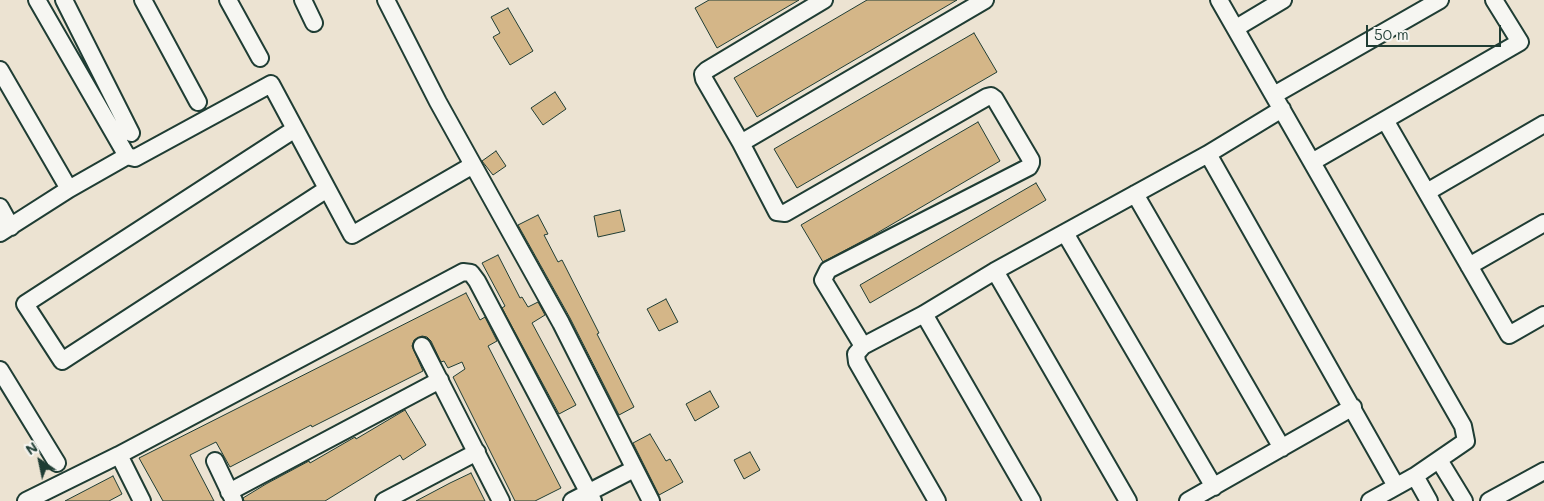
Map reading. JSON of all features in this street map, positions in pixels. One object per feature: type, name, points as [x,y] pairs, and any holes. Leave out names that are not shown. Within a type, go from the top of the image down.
[{"type":"street","points":[[37,0],[127,156]]},
{"type":"street","points":[[64,0],[131,133]]},
{"type":"street","points":[[143,0],[198,102]]},
{"type":"street","points":[[228,0],[260,58]]},
{"type":"street","points":[[303,0],[314,23]]},
{"type":"street","points":[[386,0],[438,102],[561,323],[651,501]]},
{"type":"street","points":[[824,0],[703,74],[777,212],[785,213],[987,96],[995,99],[1031,160],[1028,167],[828,270],[823,280],[864,346]]},
{"type":"street","points":[[740,143],[985,0]]},
{"type":"street","points":[[1220,0],[1463,426],[1466,441],[1415,476],[1370,501]]},
{"type":"street","points":[[1236,28],[1283,0]]},
{"type":"street","points":[[937,501],[857,362],[856,354],[864,346],[924,314],[995,271],[1208,154],[1278,102],[1440,0]]},
{"type":"street","points":[[1312,162],[1520,42],[1494,0]]},
{"type":"street","points":[[0,70],[69,189]]},
{"type":"street","points":[[0,207],[6,230],[69,189],[127,156],[135,158],[271,84],[352,235],[473,165]]},
{"type":"street","points":[[1385,120],[1509,335],[1544,315]]},
{"type":"street","points":[[1427,192],[1544,124]]},
{"type":"street","points":[[295,129],[25,304],[62,361],[327,189]]},
{"type":"street","points":[[1208,154],[1396,486]]},
{"type":"street","points":[[1135,194],[1282,448]]},
{"type":"street","points":[[1469,266],[1544,223]]},
{"type":"street","points":[[1065,233],[1214,486]]},
{"type":"street","points":[[995,271],[1128,501]]},
{"type":"street","points":[[26,501],[119,456],[463,272],[471,273],[477,280],[591,497]]},
{"type":"street","points":[[924,314],[1032,501]]},
{"type":"street","points":[[422,346],[501,501]]},
{"type":"street","points":[[0,370],[57,463]]},
{"type":"street","points":[[215,461],[232,496],[440,380]]},
{"type":"street","points":[[1188,501],[1352,407]]},
{"type":"street","points":[[384,501],[477,452]]},
{"type":"street","points":[[119,456],[142,501]]},
{"type":"street","points":[[1439,460],[1464,501]]},
{"type":"street","points":[[572,501],[591,497],[634,469]]},
{"type":"street","points":[[1489,501],[1544,471]]},
{"type":"street","points":[[1415,476],[1429,501]]},
{"type":"building","points":[[709,0],[799,0],[717,48],[695,8]]},
{"type":"building","points":[[867,0],[957,0],[757,117],[734,78]]},
{"type":"building","points":[[508,8],[533,51],[510,65],[493,37],[500,33],[491,17]]},
{"type":"building","points":[[974,33],[997,72],[797,188],[774,149]]},
{"type":"building","points":[[555,92],[566,109],[543,125],[531,108]]},
{"type":"building","points":[[978,122],[1000,161],[872,236],[823,262],[801,225]]},
{"type":"building","points":[[496,151],[506,166],[493,175],[482,161]]},
{"type":"building","points":[[1036,183],[1046,200],[870,303],[860,285]]},
{"type":"building","points":[[620,210],[625,231],[598,237],[594,216]]},
{"type":"building","points":[[538,215],[548,234],[544,235],[558,262],[562,260],[634,407],[619,415],[570,318],[518,225]]},
{"type":"building","points":[[498,255],[520,298],[522,297],[528,307],[538,302],[545,315],[532,323],[576,405],[559,414],[502,308],[505,306],[482,263]]},
{"type":"building","points":[[466,293],[480,320],[485,317],[497,341],[488,346],[561,488],[535,501],[515,501],[453,377],[465,369],[462,362],[448,368],[444,361],[441,362],[431,341],[427,337],[422,336],[414,340],[412,346],[423,371],[312,427],[311,425],[230,467],[216,442],[190,455],[214,501],[163,501],[139,458]]},
{"type":"building","points":[[666,299],[678,322],[659,331],[647,309]]},
{"type":"building","points":[[710,391],[719,407],[695,421],[686,404]]},
{"type":"building","points":[[405,410],[426,445],[403,460],[400,455],[325,501],[244,501],[243,498],[266,484],[309,461],[310,463],[355,437],[356,439]]},
{"type":"building","points":[[650,434],[666,461],[670,459],[683,482],[659,495],[633,443]]},
{"type":"building","points":[[750,452],[760,470],[744,479],[734,460]]},
{"type":"building","points":[[471,473],[485,501],[416,501],[450,483]]},
{"type":"building","points":[[113,476],[122,494],[109,501],[65,501]]}]
